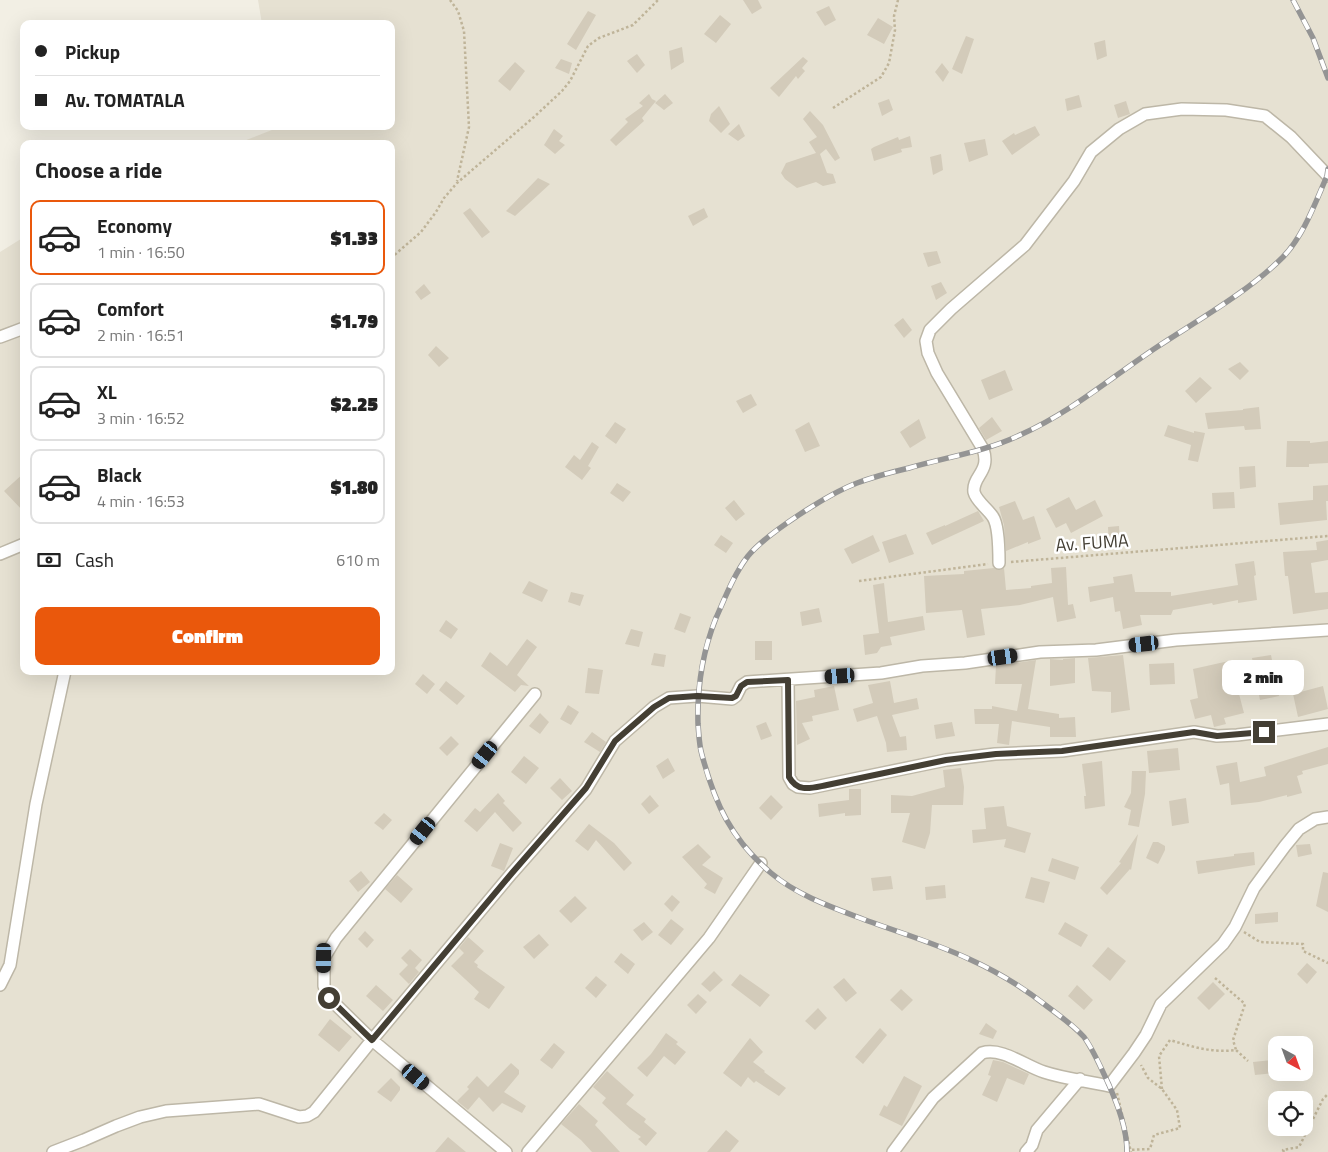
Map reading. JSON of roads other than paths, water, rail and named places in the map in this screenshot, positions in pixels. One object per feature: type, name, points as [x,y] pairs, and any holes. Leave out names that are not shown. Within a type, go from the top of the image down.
[{"type":"street","points":[[999,562],[994,518],[974,494],[974,484],[984,470],[986,458],[983,449],[950,395],[928,353],[926,341],[930,330],[971,290],[1025,245],[1074,181],[1080,167],[1090,152],[1120,129],[1145,114],[1182,109],[1226,110],[1265,116],[1291,137],[1328,176]]},
{"type":"street","points":[[0,337],[20,330]]},
{"type":"street","points":[[0,554],[20,546]]},
{"type":"street","points":[[53,1152],[116,1126],[166,1111],[259,1104],[299,1117],[307,1116],[314,1112],[512,873],[586,788],[615,741],[654,707],[669,698],[697,696],[732,698],[736,696],[741,686],[747,682],[882,673],[922,666],[1040,652],[1096,650],[1176,640],[1328,630]]},
{"type":"street","points":[[0,985],[10,965],[36,804],[64,675]]},
{"type":"street","points":[[788,680],[789,777],[793,784],[798,787],[810,788],[946,760],[996,754],[1062,751],[1194,732],[1217,736],[1237,735],[1328,724]]},
{"type":"street","points":[[506,1152],[372,1040],[329,998],[324,986],[324,958],[336,938],[535,694]]},
{"type":"street","points":[[893,1152],[933,1098],[982,1053],[990,1051],[1001,1053],[1044,1072],[1109,1086],[1134,1053],[1161,1004],[1223,944],[1235,927],[1254,888],[1299,829],[1315,819],[1328,817]]},
{"type":"street","points":[[528,1152],[709,938],[761,863]]},
{"type":"street","points":[[1026,1152],[1032,1145],[1037,1130],[1080,1079]]},
{"type":"railway","points":[[1293,0],[1313,38],[1328,78]]},
{"type":"railway","points":[[1127,1152],[1121,1118],[1104,1073],[1084,1037],[1067,1021],[1020,987],[980,964],[944,948],[842,911],[805,895],[771,873],[745,847],[726,820],[719,805],[701,751],[698,710],[704,657],[711,631],[734,578],[748,556],[769,536],[815,505],[845,488],[889,473],[993,446],[1038,426],[1073,405],[1157,347],[1239,294],[1269,270],[1283,257],[1303,229],[1327,176],[1328,169]]}]
